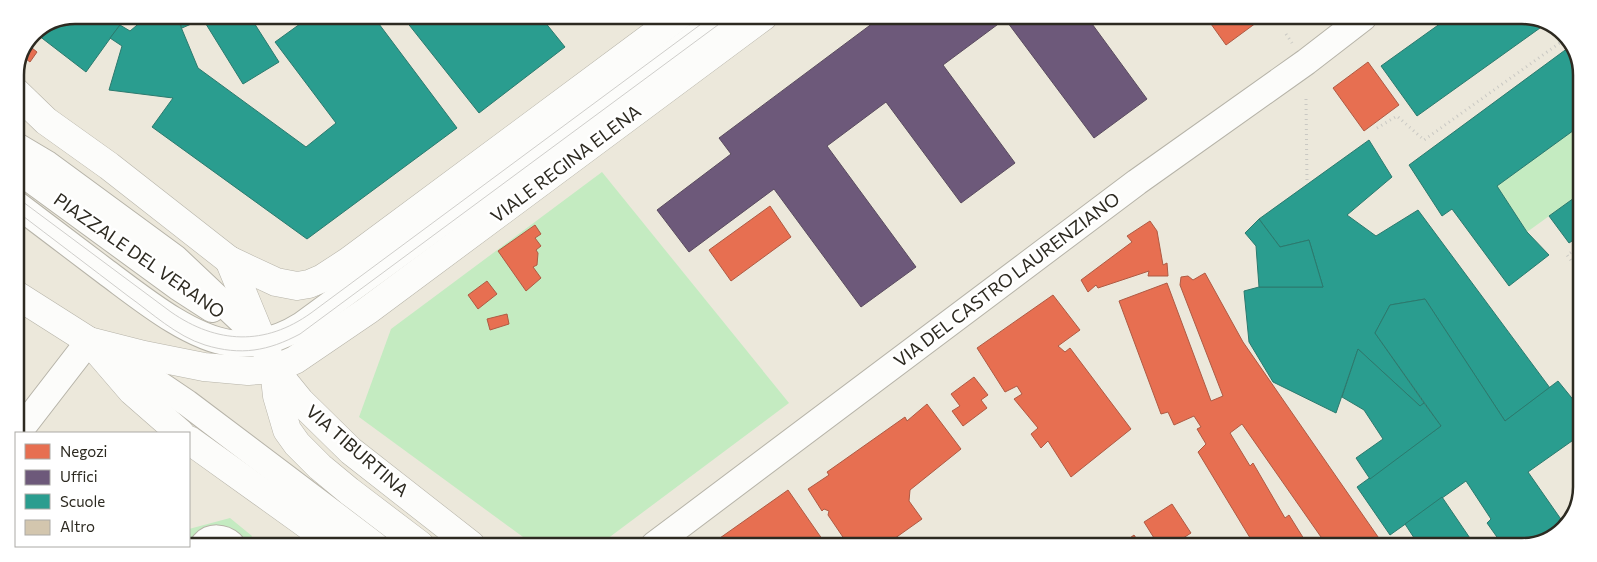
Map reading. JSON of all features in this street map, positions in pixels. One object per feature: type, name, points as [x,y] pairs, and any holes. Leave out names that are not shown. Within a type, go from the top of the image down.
[{"type":"main road","points":[[308,284],[332,272],[349,260],[668,24]]},
{"type":"main road","name":"VIALE REGINA ELENA","points":[[316,348],[753,24]]},
{"type":"main road","name":"PIAZZALE DEL VERANO","points":[[24,100],[46,121],[109,166],[229,260],[276,282],[291,286],[308,284]]},
{"type":"main road","name":"PIAZZALE DEL VERANO","points":[[24,116],[46,121]]},
{"type":"main road","name":"PIAZZALE DEL VERANO","points":[[229,260],[274,369]]},
{"type":"main road","points":[[24,300],[89,341],[132,391],[179,432]]},
{"type":"main road","points":[[89,341],[144,356],[204,367],[248,371],[274,369],[316,348]]},
{"type":"main road","name":"VIA TIBURTINA","points":[[274,369],[277,396],[283,420],[287,430],[297,444],[308,456],[349,491],[411,538]]},
{"type":"main road","name":"VIA TIBURTINA","points":[[274,369],[300,400],[351,451],[462,538]]},
{"type":"main road","points":[[190,441],[326,538]]},
{"type":"street","name":"VIALE REGINA ELENA","points":[[348,290],[713,24]]},
{"type":"street","name":"VIA DEL CASTRO LAURENZIANO","points":[[663,538],[1137,182],[1306,62],[1355,24]]},
{"type":"street","name":"PIAZZALE DEL VERANO","points":[[24,150],[47,164],[175,258],[263,342]]},
{"type":"street","name":"PIAZZALE DEL VERANO","points":[[24,175],[178,287],[263,342]]},
{"type":"street","name":"PIAZZALE DEL VERANO","points":[[24,210],[147,303],[190,329],[207,337],[231,343],[263,342],[276,339],[297,328],[348,290]]},
{"type":"street","name":"PIAZZALE DEL VERANO","points":[[308,284],[348,290]]},
{"type":"street","points":[[316,348],[348,290]]},
{"type":"street","points":[[24,425],[89,341],[187,403],[366,538]]},
{"type":"path","points":[[1377,128],[1397,116],[1424,140],[1561,42]]},
{"type":"path","points":[[1306,99],[1307,184]]},
{"type":"path","points":[[1573,251],[1567,255],[1573,263]]},
{"type":"green space","points":[[1573,131],[1573,199],[1527,232],[1497,186]]},
{"type":"green space","points":[[602,172],[789,403],[608,538],[524,538],[359,417],[391,329]]},
{"type":"green space","points":[[230,518],[252,536],[251,538],[190,538],[190,529]]},
{"type":"building: Negozi","points":[[1211,24],[1255,24],[1226,45]]},
{"type":"building: Negozi","points":[[32,48],[37,52],[30,62],[27,60]]},
{"type":"building: Negozi","points":[[1368,62],[1399,105],[1364,131],[1333,88]]},
{"type":"building: Negozi","points":[[770,206],[791,237],[731,281],[709,250]]},
{"type":"building: Negozi","points":[[1150,221],[1157,231],[1163,265],[1167,263],[1168,276],[1148,276],[1149,271],[1098,288],[1096,285],[1088,292],[1081,280],[1132,242],[1127,236]]},
{"type":"building: Negozi","points":[[535,225],[541,234],[535,238],[541,246],[536,250],[538,253],[537,265],[533,267],[541,278],[526,291],[498,251]]},
{"type":"building: Negozi","points":[[1205,273],[1243,342],[1379,538],[1322,538],[1242,424],[1230,433],[1250,466],[1253,463],[1285,518],[1289,515],[1303,538],[1250,538],[1198,452],[1206,444],[1197,429],[1201,427],[1194,416],[1174,425],[1168,412],[1161,414],[1119,301],[1167,283],[1211,401],[1223,396],[1180,285],[1181,277],[1188,276],[1193,280]]},
{"type":"building: Negozi","points":[[487,281],[497,294],[478,309],[468,295]]},
{"type":"building: Negozi","points":[[1053,295],[1080,330],[1058,346],[1065,352],[1070,348],[1131,429],[1071,477],[1048,441],[1041,448],[1031,434],[1038,428],[1014,399],[1022,394],[1017,386],[1005,392],[977,348]]},
{"type":"building: Negozi","points":[[507,314],[509,324],[490,330],[487,319]]},
{"type":"building: Negozi","points":[[974,377],[988,395],[981,400],[987,408],[963,426],[952,411],[960,406],[951,394]]},
{"type":"building: Negozi","points":[[927,404],[961,449],[910,490],[909,501],[922,519],[895,538],[844,538],[828,515],[829,511],[824,509],[822,511],[808,489],[829,475],[827,472],[905,417],[907,421]]},
{"type":"building: Negozi","points":[[788,490],[821,538],[720,538]]},
{"type":"building: Negozi","points":[[1172,504],[1191,533],[1183,538],[1154,538],[1144,522]]},
{"type":"building: Uffici","points":[[872,24],[998,24],[943,65],[1015,163],[961,203],[886,102],[827,146],[916,267],[861,307],[774,189],[689,252],[657,210],[731,154],[719,138]]},
{"type":"building: Uffici","points":[[1009,24],[1092,24],[1147,99],[1094,138]]},
{"type":"building: Scuole","points":[[121,24],[86,72],[41,37],[47,32],[65,25]]},
{"type":"building: Scuole","points":[[138,24],[180,24],[198,68],[306,147],[336,123],[275,42],[300,24],[379,24],[457,128],[307,239],[152,127],[173,98],[109,90],[122,46],[110,38],[120,25],[130,31]]},
{"type":"building: Scuole","points":[[180,24],[191,24],[182,28]]},
{"type":"building: Scuole","points":[[206,24],[255,24],[279,62],[243,84]]},
{"type":"building: Scuole","points":[[408,24],[546,24],[565,47],[479,113]]},
{"type":"building: Scuole","points":[[1440,24],[1522,24],[1541,27],[1417,116],[1381,66]]},
{"type":"building: Scuole","points":[[1566,49],[1573,72],[1573,131],[1497,186],[1527,232],[1549,255],[1509,286],[1452,209],[1442,216],[1409,165]]},
{"type":"building: Scuole","points":[[1369,140],[1392,177],[1347,215],[1376,236],[1418,210],[1550,388],[1505,421],[1425,299],[1390,305],[1375,333],[1424,403],[1420,406],[1358,349],[1336,413],[1273,382],[1249,342],[1244,291],[1259,287],[1323,287],[1309,240],[1280,247],[1259,219]]},
{"type":"building: Scuole","points":[[1573,199],[1573,240],[1569,243],[1549,216]]},
{"type":"building: Scuole","points":[[1259,219],[1280,247],[1309,240],[1323,287],[1259,287],[1256,246],[1245,233]]},
{"type":"building: Scuole","points":[[1425,299],[1505,421],[1558,381],[1573,399],[1573,440],[1528,472],[1561,520],[1550,530],[1529,538],[1498,538],[1487,523],[1491,519],[1466,481],[1390,535],[1357,487],[1441,426],[1375,333],[1390,305]]},
{"type":"building: Scuole","points":[[1358,349],[1420,406],[1424,403],[1441,426],[1370,479],[1356,458],[1383,439],[1364,410],[1342,397]]},
{"type":"building: Scuole","points":[[1442,497],[1470,538],[1414,538],[1405,524]]},
{"type":"tram line","points":[[24,203],[188,323],[223,335],[259,336],[294,324],[311,313],[701,24]]},
{"type":"tram line","points":[[24,217],[155,317],[184,336],[205,345],[231,350],[242,351],[265,348],[300,334],[719,24]]}]
